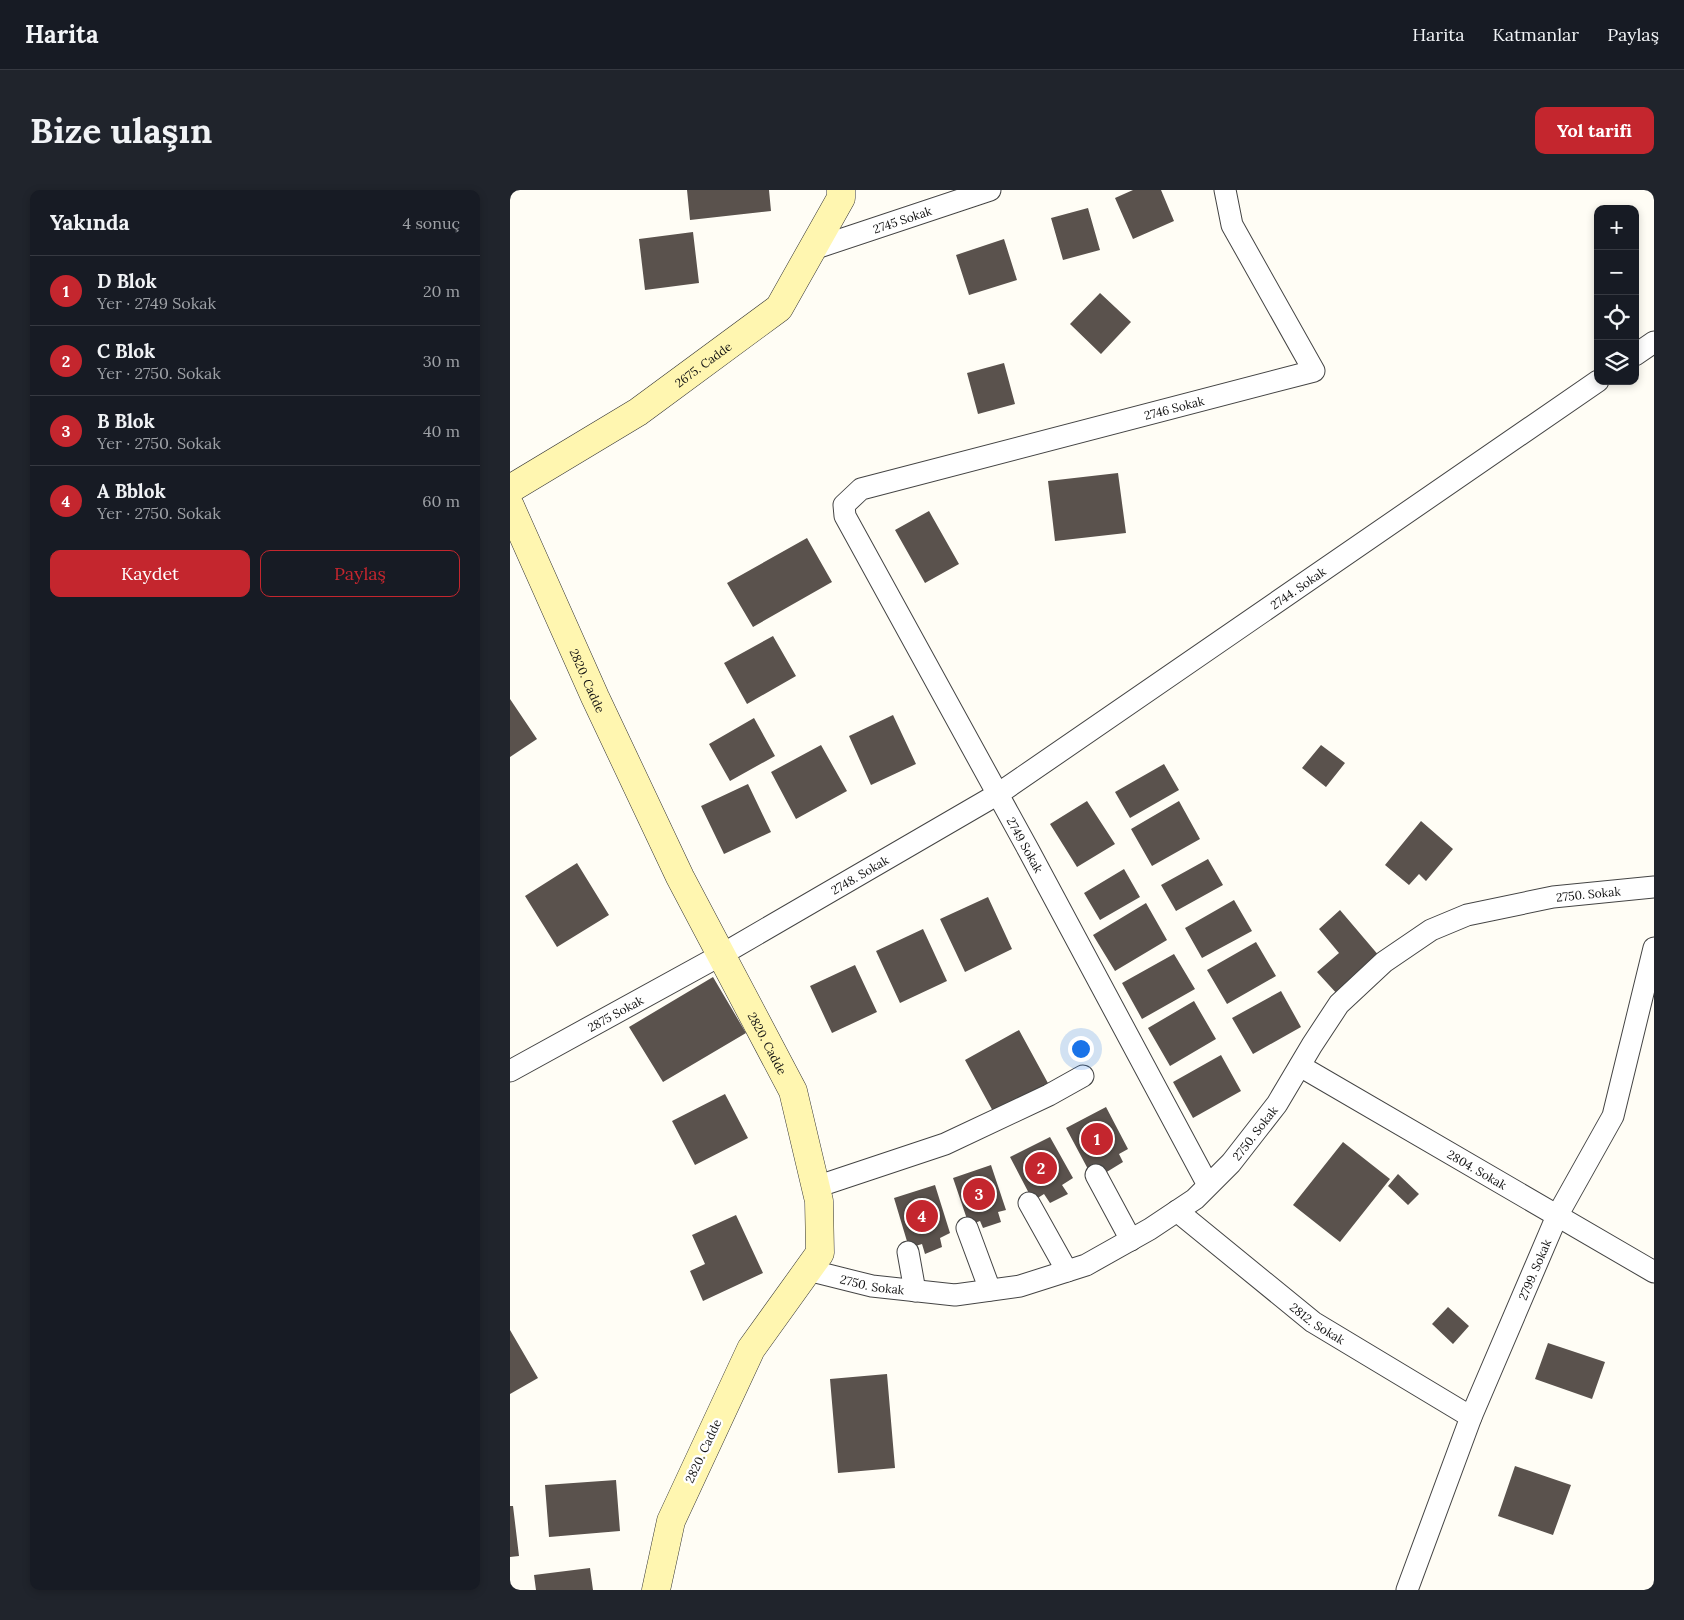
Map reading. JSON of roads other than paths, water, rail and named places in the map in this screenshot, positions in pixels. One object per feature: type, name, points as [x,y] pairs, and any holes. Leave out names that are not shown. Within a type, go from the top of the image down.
[{"type":"street","name":"2675. Cadde","points":[[510,489],[638,412],[779,308],[841,198],[841,190]]},
{"type":"street","name":"2745 Sokak","points":[[813,249],[990,190]]},
{"type":"street","name":"2746 Sokak","points":[[844,505],[860,489],[1314,371],[1232,225],[1226,190]]},
{"type":"street","points":[[1639,352],[1654,342]]},
{"type":"street","name":"2744. Sokak","points":[[998,794],[1594,384]]},
{"type":"street","name":"2749 Sokak","points":[[844,505],[845,516],[998,794],[1208,1185]]},
{"type":"street","name":"2820. Cadde","points":[[510,506],[595,697],[680,877],[793,1091],[819,1201],[820,1253],[751,1349],[671,1521],[656,1590]]},
{"type":"street","name":"2748. Sokak","points":[[721,955],[998,794]]},
{"type":"street","name":"2750. Sokak","points":[[808,1270],[872,1286],[955,1295],[1020,1286],[1086,1266],[1195,1199],[1231,1163],[1277,1104],[1339,1004],[1384,962],[1431,930],[1467,915],[1552,897],[1654,887]]},
{"type":"street","name":"2799. Sokak","points":[[1407,1590],[1471,1417],[1558,1216],[1613,1116],[1654,948]]},
{"type":"street","name":"2875 Sokak","points":[[510,1071],[721,955]]},
{"type":"street","name":"2804. Sokak","points":[[1300,1066],[1654,1272]]},
{"type":"street","points":[[816,1187],[945,1144],[1049,1095],[1083,1076]]},
{"type":"street","points":[[1096,1175],[1131,1240]]},
{"type":"street","points":[[1029,1203],[1067,1271]]},
{"type":"street","name":"2812. Sokak","points":[[1177,1211],[1313,1322],[1471,1417]]},
{"type":"street","points":[[967,1228],[990,1290]]},
{"type":"street","points":[[908,1252],[915,1291]]},
{"type":"place","name":"D Blok","points":[[1097,1139]]},
{"type":"place","name":"C Blok","points":[[1041,1168]]},
{"type":"place","name":"B Blok","points":[[979,1194]]},
{"type":"place","name":"A Bblok","points":[[922,1216]]}]
